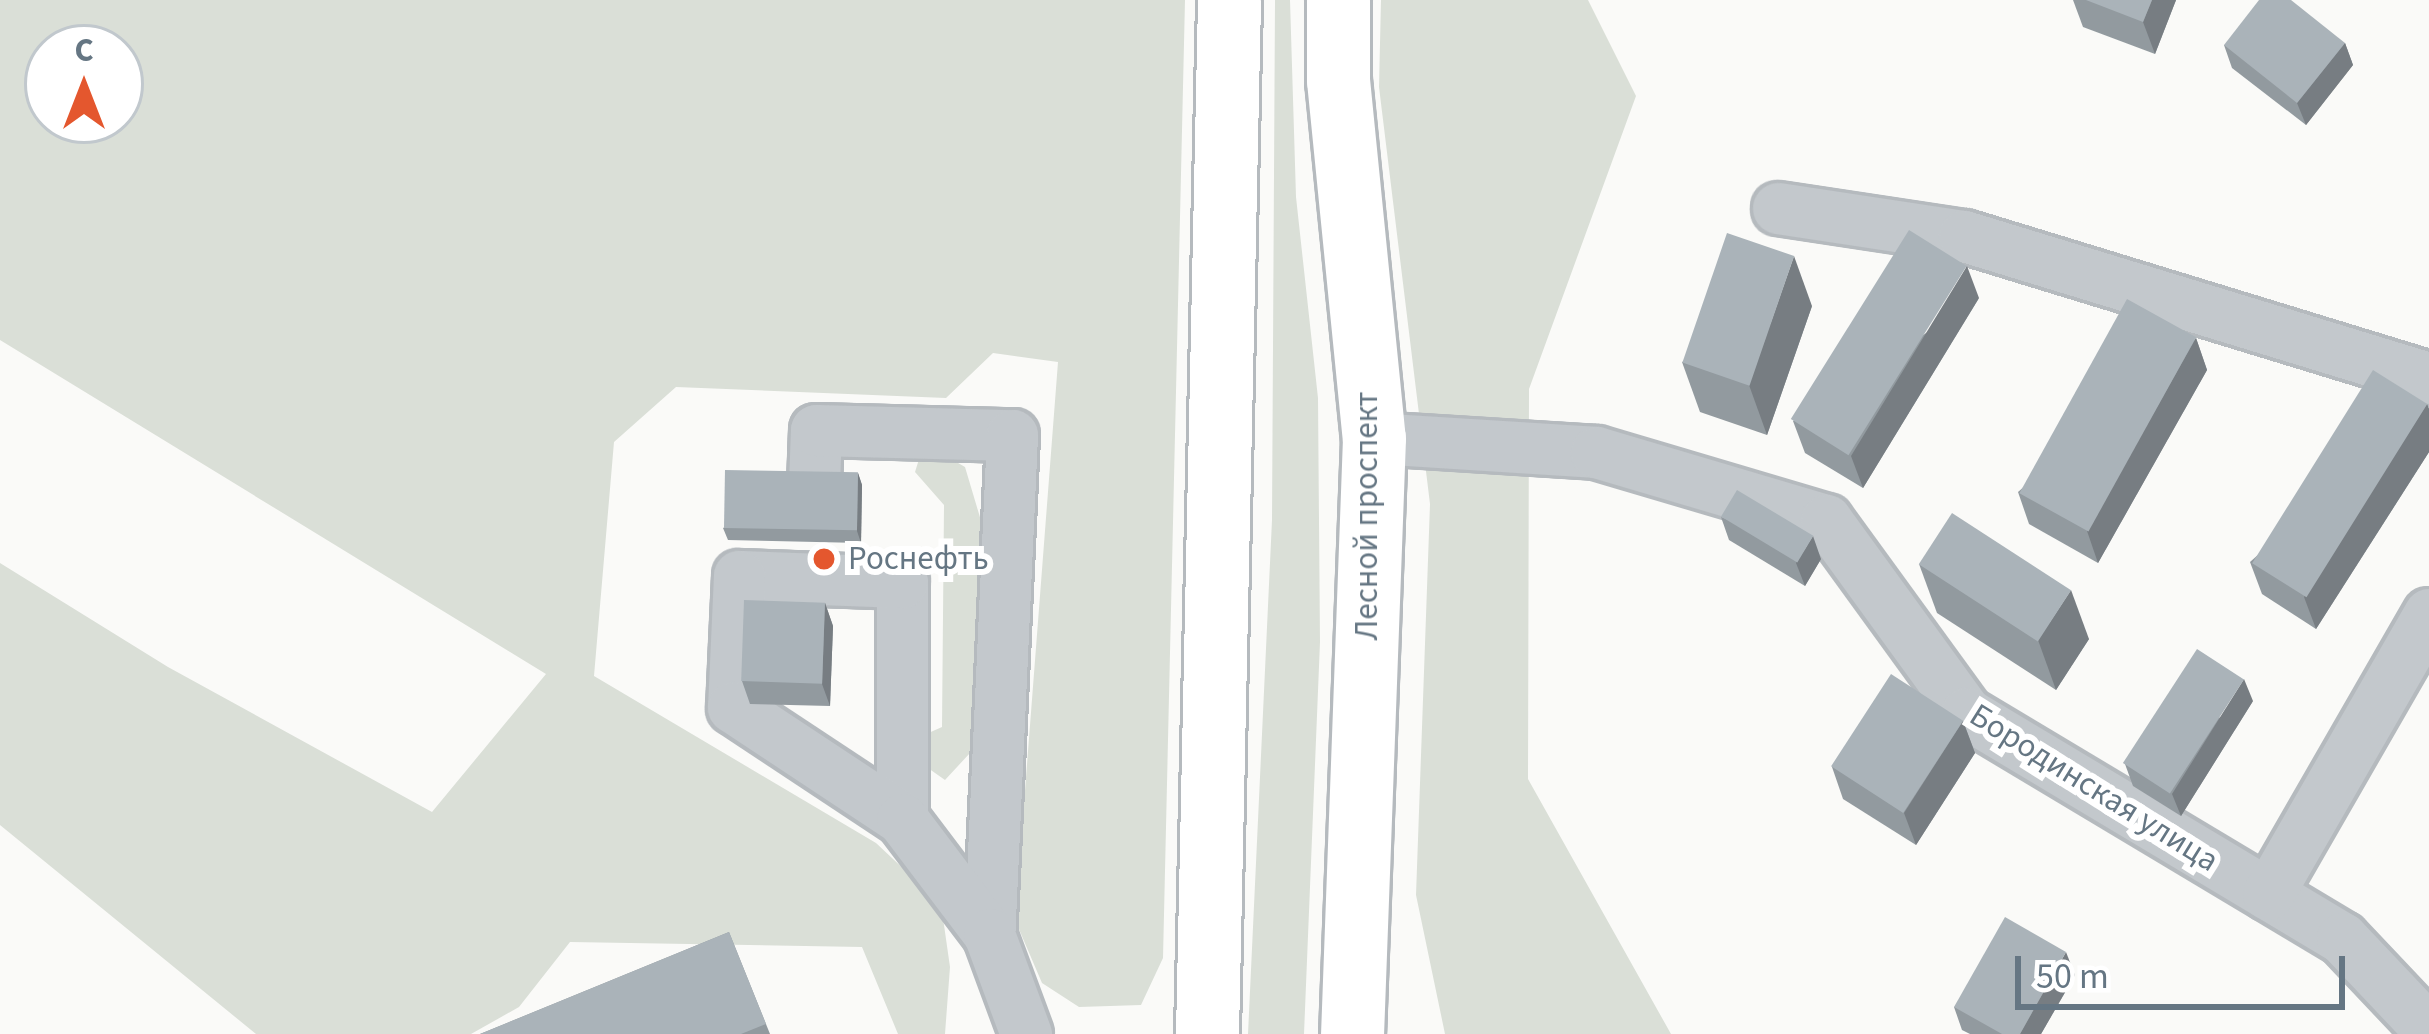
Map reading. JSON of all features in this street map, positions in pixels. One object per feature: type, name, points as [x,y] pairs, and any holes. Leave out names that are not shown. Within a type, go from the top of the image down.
[{"type":"main road","points":[[1208,1034],[1229,0]]},
{"type":"main road","name":"Лесной проспект","points":[[1338,0],[1338,80],[1374,438],[1352,1034]]},
{"type":"street","points":[[1778,208],[1964,236],[2429,378]]},
{"type":"street","points":[[814,484],[816,430],[1012,435],[989,934]]},
{"type":"street","name":"Бородинская улица","points":[[1374,438],[1597,452],[1826,520],[1966,713],[2342,938],[2429,1030]]},
{"type":"street","points":[[902,819],[902,582],[812,560],[739,576],[733,707],[902,819],[989,934],[1027,1034]]},
{"type":"street","points":[[2268,894],[2429,614]]},
{"type":"shaded area","points":[[0,0],[1185,0],[1163,958],[1141,1005],[1079,1007],[1042,983],[1015,920],[1058,362],[993,353],[946,398],[676,387],[614,442],[594,676],[876,843],[941,904],[950,967],[945,1034],[898,1034],[862,947],[570,942],[519,1007],[471,1034],[256,1034],[0,825],[0,563],[168,667],[432,812],[546,674],[0,340]]},
{"type":"shaded area","points":[[1275,0],[1290,0],[1296,197],[1318,398],[1320,642],[1304,1034],[1248,1034],[1272,520]]},
{"type":"shaded area","points":[[1381,0],[1588,0],[1636,96],[1529,389],[1528,779],[1671,1034],[1445,1034],[1416,895],[1430,504],[1379,87]]},
{"type":"shaded area","points":[[939,452],[965,467],[982,524],[970,753],[945,780],[918,761],[924,735],[942,727],[944,505],[915,472],[920,456]]},
{"type":"building","points":[[2086,0],[2152,0],[2143,22]]},
{"type":"building","points":[[2259,0],[2291,0],[2345,43],[2297,103],[2224,45]]},
{"type":"building","points":[[1909,230],[1967,266],[1848,455],[1791,419]]},
{"type":"building","points":[[1727,233],[1794,256],[1750,386],[1682,363]]},
{"type":"building","points":[[2127,299],[2196,337],[2088,531],[2019,493]]},
{"type":"building","points":[[2373,370],[2427,404],[2306,597],[2252,563]]},
{"type":"building","points":[[725,470],[858,472],[857,530],[724,528]]},
{"type":"building","points":[[1737,490],[1813,536],[1797,562],[1721,517]]},
{"type":"building","points":[[1952,513],[2071,590],[2038,641],[1919,564]]},
{"type":"building","points":[[744,600],[825,603],[822,684],[741,681]]},
{"type":"building","points":[[2197,649],[2244,679],[2170,794],[2123,763]]},
{"type":"building","points":[[1891,674],[1963,721],[1903,813],[1831,766]]},
{"type":"building","points":[[2005,917],[2066,952],[2020,1034],[2002,1034],[1954,1007]]},
{"type":"building","points":[[729,932],[766,1024],[741,1034],[480,1034]]},
{"type":"place","name":"Роснефть","points":[[824,559]]}]
